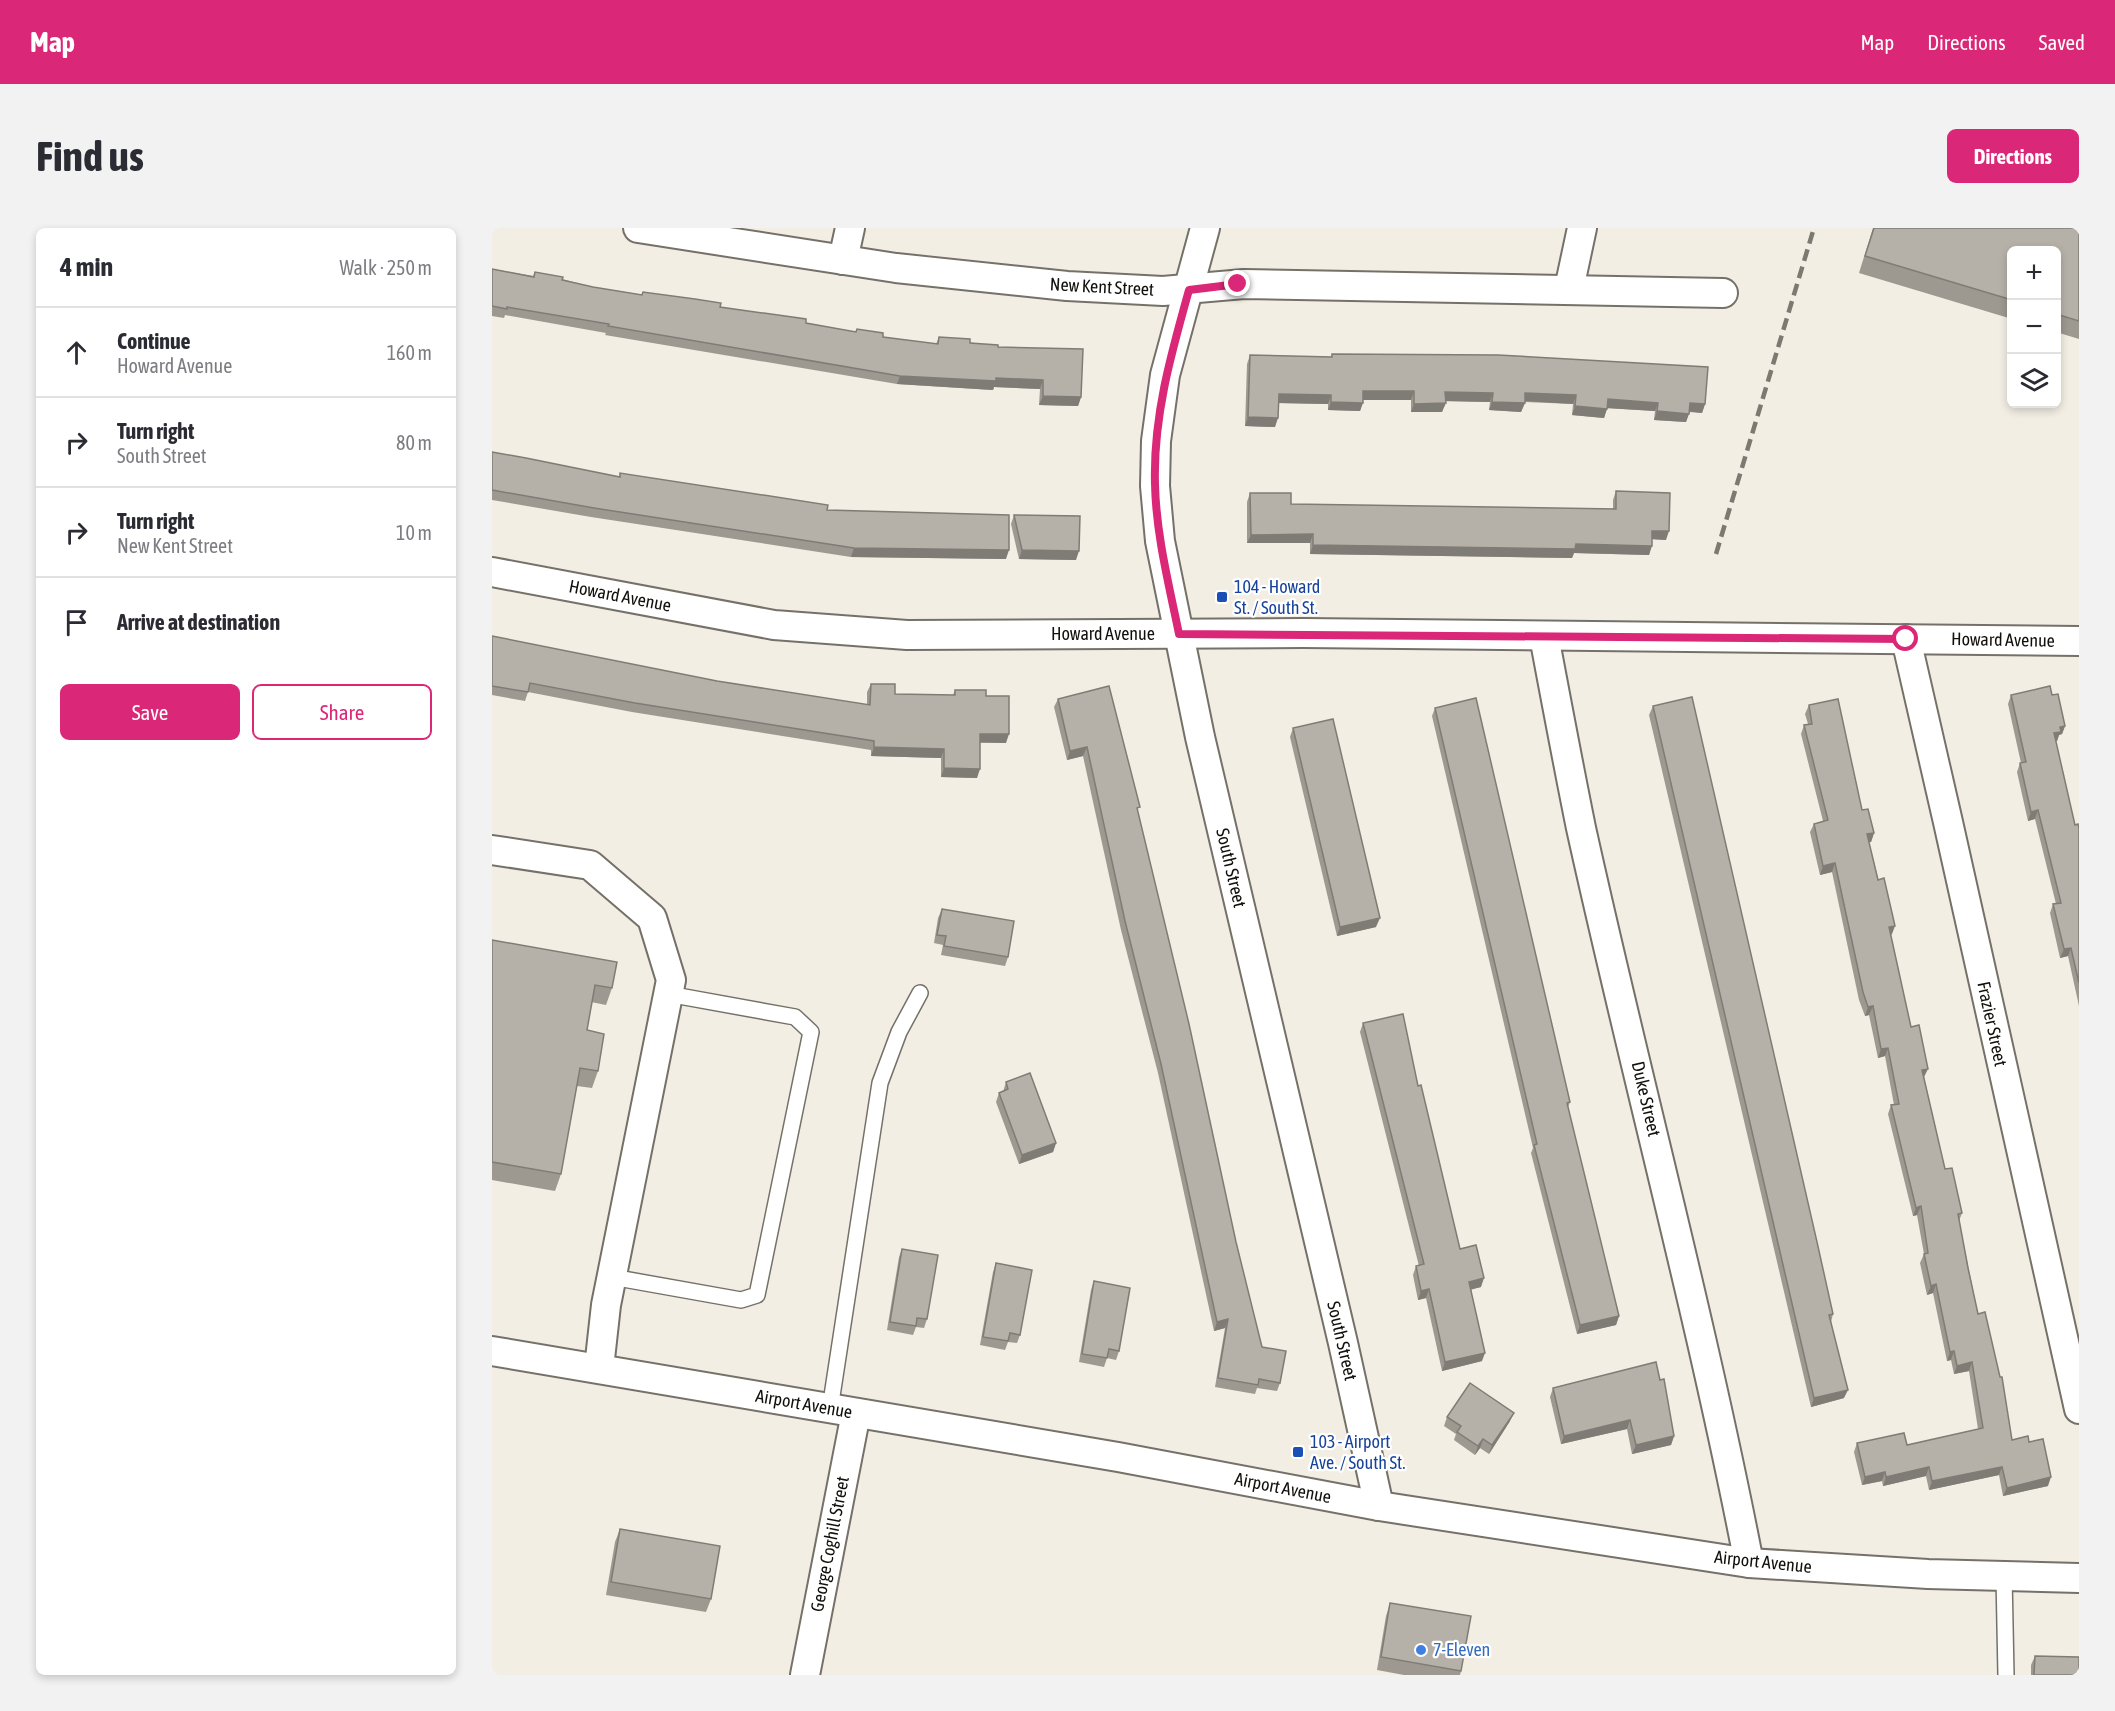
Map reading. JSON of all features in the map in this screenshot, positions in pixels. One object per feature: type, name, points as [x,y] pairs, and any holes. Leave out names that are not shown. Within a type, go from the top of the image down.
[{"type":"street","name":"New Kent Street","points":[[638,228],[843,260],[1067,286],[1189,290],[1244,284],[1723,293]]},
{"type":"street","points":[[843,260],[850,228]]},
{"type":"street","name":"South Street","points":[[1206,228],[1165,375],[1156,441],[1155,486],[1160,541],[1200,737],[1343,1343],[1378,1506]]},
{"type":"street","points":[[1569,289],[1582,228]]},
{"type":"street","name":"Howard Avenue","points":[[492,572],[774,626],[907,635],[1179,634],[2079,641]]},
{"type":"street","name":"Duke Street","points":[[1544,636],[1581,828],[1691,1287],[1749,1563]]},
{"type":"street","name":"Frazier Street","points":[[1906,639],[1952,836],[2010,1113],[2079,1409]]},
{"type":"street","points":[[492,850],[590,865],[652,918],[671,980],[612,1277],[599,1368]]},
{"type":"street","name":"Airport Avenue","points":[[492,1351],[1118,1457],[1378,1506],[1749,1563],[1928,1575],[2079,1578]]},
{"type":"street","name":"George Coghill Street","points":[[805,1675],[843,1411]]},
{"type":"lane","points":[[843,1411],[880,1083],[899,1032],[920,993]]},
{"type":"lane","points":[[612,1277],[741,1300],[757,1295],[811,1032],[795,1017],[668,994]]},
{"type":"lane","points":[[2004,1576],[2006,1675]]},
{"type":"building","points":[[1874,228],[2079,228],[2079,321],[2061,316],[2061,246],[2007,246],[2007,299],[1865,256]]},
{"type":"building","points":[[492,269],[534,277],[535,272],[563,277],[562,280],[593,287],[642,295],[643,292],[721,303],[720,307],[806,319],[806,323],[856,332],[857,329],[883,333],[883,337],[938,344],[939,337],[970,339],[970,343],[998,345],[998,347],[1083,349],[1081,397],[1043,396],[1043,380],[996,378],[996,381],[900,376],[608,326],[609,324],[492,306]]},
{"type":"building","points":[[1332,354],[1498,355],[1708,367],[1705,404],[1690,403],[1689,414],[1657,411],[1658,403],[1608,399],[1607,409],[1575,406],[1576,395],[1525,393],[1525,403],[1492,402],[1493,393],[1445,392],[1446,403],[1414,404],[1414,391],[1363,391],[1363,403],[1331,402],[1331,395],[1279,394],[1278,418],[1248,417],[1250,355],[1332,357]]},
{"type":"building","points":[[492,452],[620,477],[620,473],[828,505],[827,510],[1009,515],[1009,550],[854,548],[492,490]]},
{"type":"building","points":[[1616,491],[1670,493],[1669,531],[1652,531],[1652,546],[1576,544],[1575,549],[1313,545],[1313,534],[1251,535],[1250,493],[1291,493],[1291,504],[1616,509]]},
{"type":"building","points":[[1014,515],[1080,516],[1079,551],[1022,550]]},
{"type":"building","points":[[492,636],[717,681],[870,705],[871,684],[895,684],[895,694],[955,695],[955,690],[986,690],[986,696],[1009,696],[1009,734],[980,734],[980,769],[944,768],[944,749],[874,747],[874,741],[635,703],[530,683],[528,692],[492,686]]},
{"type":"building","points":[[1109,686],[1140,807],[1137,808],[1189,1024],[1236,1242],[1262,1347],[1286,1351],[1280,1383],[1259,1379],[1258,1385],[1218,1378],[1228,1319],[1217,1322],[1161,1064],[1125,921],[1087,747],[1070,751],[1058,699]]},
{"type":"building","points":[[2050,686],[2052,695],[2058,694],[2065,726],[2060,727],[2061,732],[2054,733],[2075,825],[2078,824],[2079,828],[2079,983],[2071,948],[2064,949],[2053,904],[2061,903],[2038,810],[2031,812],[2020,763],[2026,762],[2011,695]]},
{"type":"building","points":[[1692,697],[1817,1242],[1833,1314],[1829,1315],[1848,1390],[1814,1398],[1653,706]]},
{"type":"building","points":[[1476,698],[1570,1102],[1567,1103],[1619,1316],[1580,1325],[1534,1145],[1537,1144],[1435,708]]},
{"type":"building","points":[[1838,699],[1862,810],[1868,809],[1874,833],[1867,834],[1878,880],[1884,878],[1895,926],[1889,927],[1911,1027],[1919,1025],[1928,1069],[1922,1070],[1945,1169],[1952,1168],[1962,1213],[1958,1214],[1978,1314],[1985,1312],[2000,1377],[2002,1377],[2012,1440],[2028,1436],[2029,1442],[2043,1439],[2051,1477],[2007,1488],[2002,1467],[1932,1481],[1929,1467],[1886,1477],[1885,1472],[1865,1477],[1857,1443],[1904,1433],[1907,1445],[1983,1428],[1972,1362],[1957,1366],[1954,1351],[1950,1352],[1936,1284],[1931,1286],[1924,1254],[1928,1253],[1921,1206],[1916,1208],[1891,1105],[1899,1104],[1888,1048],[1881,1049],[1873,1006],[1868,1007],[1863,992],[1835,863],[1823,866],[1814,824],[1828,820],[1804,725],[1812,724],[1809,705]]},
{"type":"building","points":[[1333,719],[1380,918],[1340,927],[1293,728]]},
{"type":"building","points":[[942,909],[1014,921],[1008,957],[944,946],[946,936],[937,935]]},
{"type":"building","points":[[492,940],[617,962],[612,988],[595,985],[587,1030],[604,1034],[598,1071],[580,1068],[561,1174],[492,1162]]},
{"type":"building","points":[[1403,1014],[1418,1086],[1421,1085],[1460,1249],[1476,1245],[1484,1278],[1469,1282],[1485,1353],[1445,1362],[1429,1289],[1421,1291],[1416,1266],[1424,1264],[1363,1023]]},
{"type":"building","points":[[1030,1073],[1056,1143],[1022,1155],[999,1093],[1008,1089],[1006,1082]]},
{"type":"building","points":[[902,1249],[938,1255],[927,1319],[917,1318],[916,1326],[890,1322]]},
{"type":"building","points":[[996,1263],[1032,1270],[1020,1335],[1010,1333],[1008,1341],[983,1337]]},
{"type":"building","points":[[1094,1281],[1130,1288],[1119,1351],[1109,1349],[1107,1358],[1082,1354]]},
{"type":"building","points":[[1656,1362],[1660,1380],[1664,1379],[1674,1436],[1636,1445],[1630,1420],[1564,1436],[1553,1388]]},
{"type":"building","points":[[1470,1383],[1514,1413],[1492,1445],[1483,1439],[1478,1446],[1457,1432],[1461,1426],[1447,1417]]},
{"type":"building","points":[[620,1529],[720,1546],[711,1599],[611,1582]]},
{"type":"building","name":"7-Eleven","points":[[1390,1603],[1471,1616],[1461,1671],[1381,1657]]},
{"type":"building","points":[[2035,1656],[2079,1657],[2079,1675],[2034,1675]]},
{"type":"railway","points":[[1716,554],[1814,228]]},
{"type":"place","name":"104 - Howard St. / South St.","points":[[1222,597]]},
{"type":"place","name":"103 - Airport Ave. / South St.","points":[[1298,1452]]},
{"type":"place","name":"7-Eleven","points":[[1421,1650]]},
{"type":"route","points":[[1238,284],[1189,290],[1165,375],[1156,441],[1155,486],[1160,541],[1179,634],[1303,633],[1906,639]]}]
